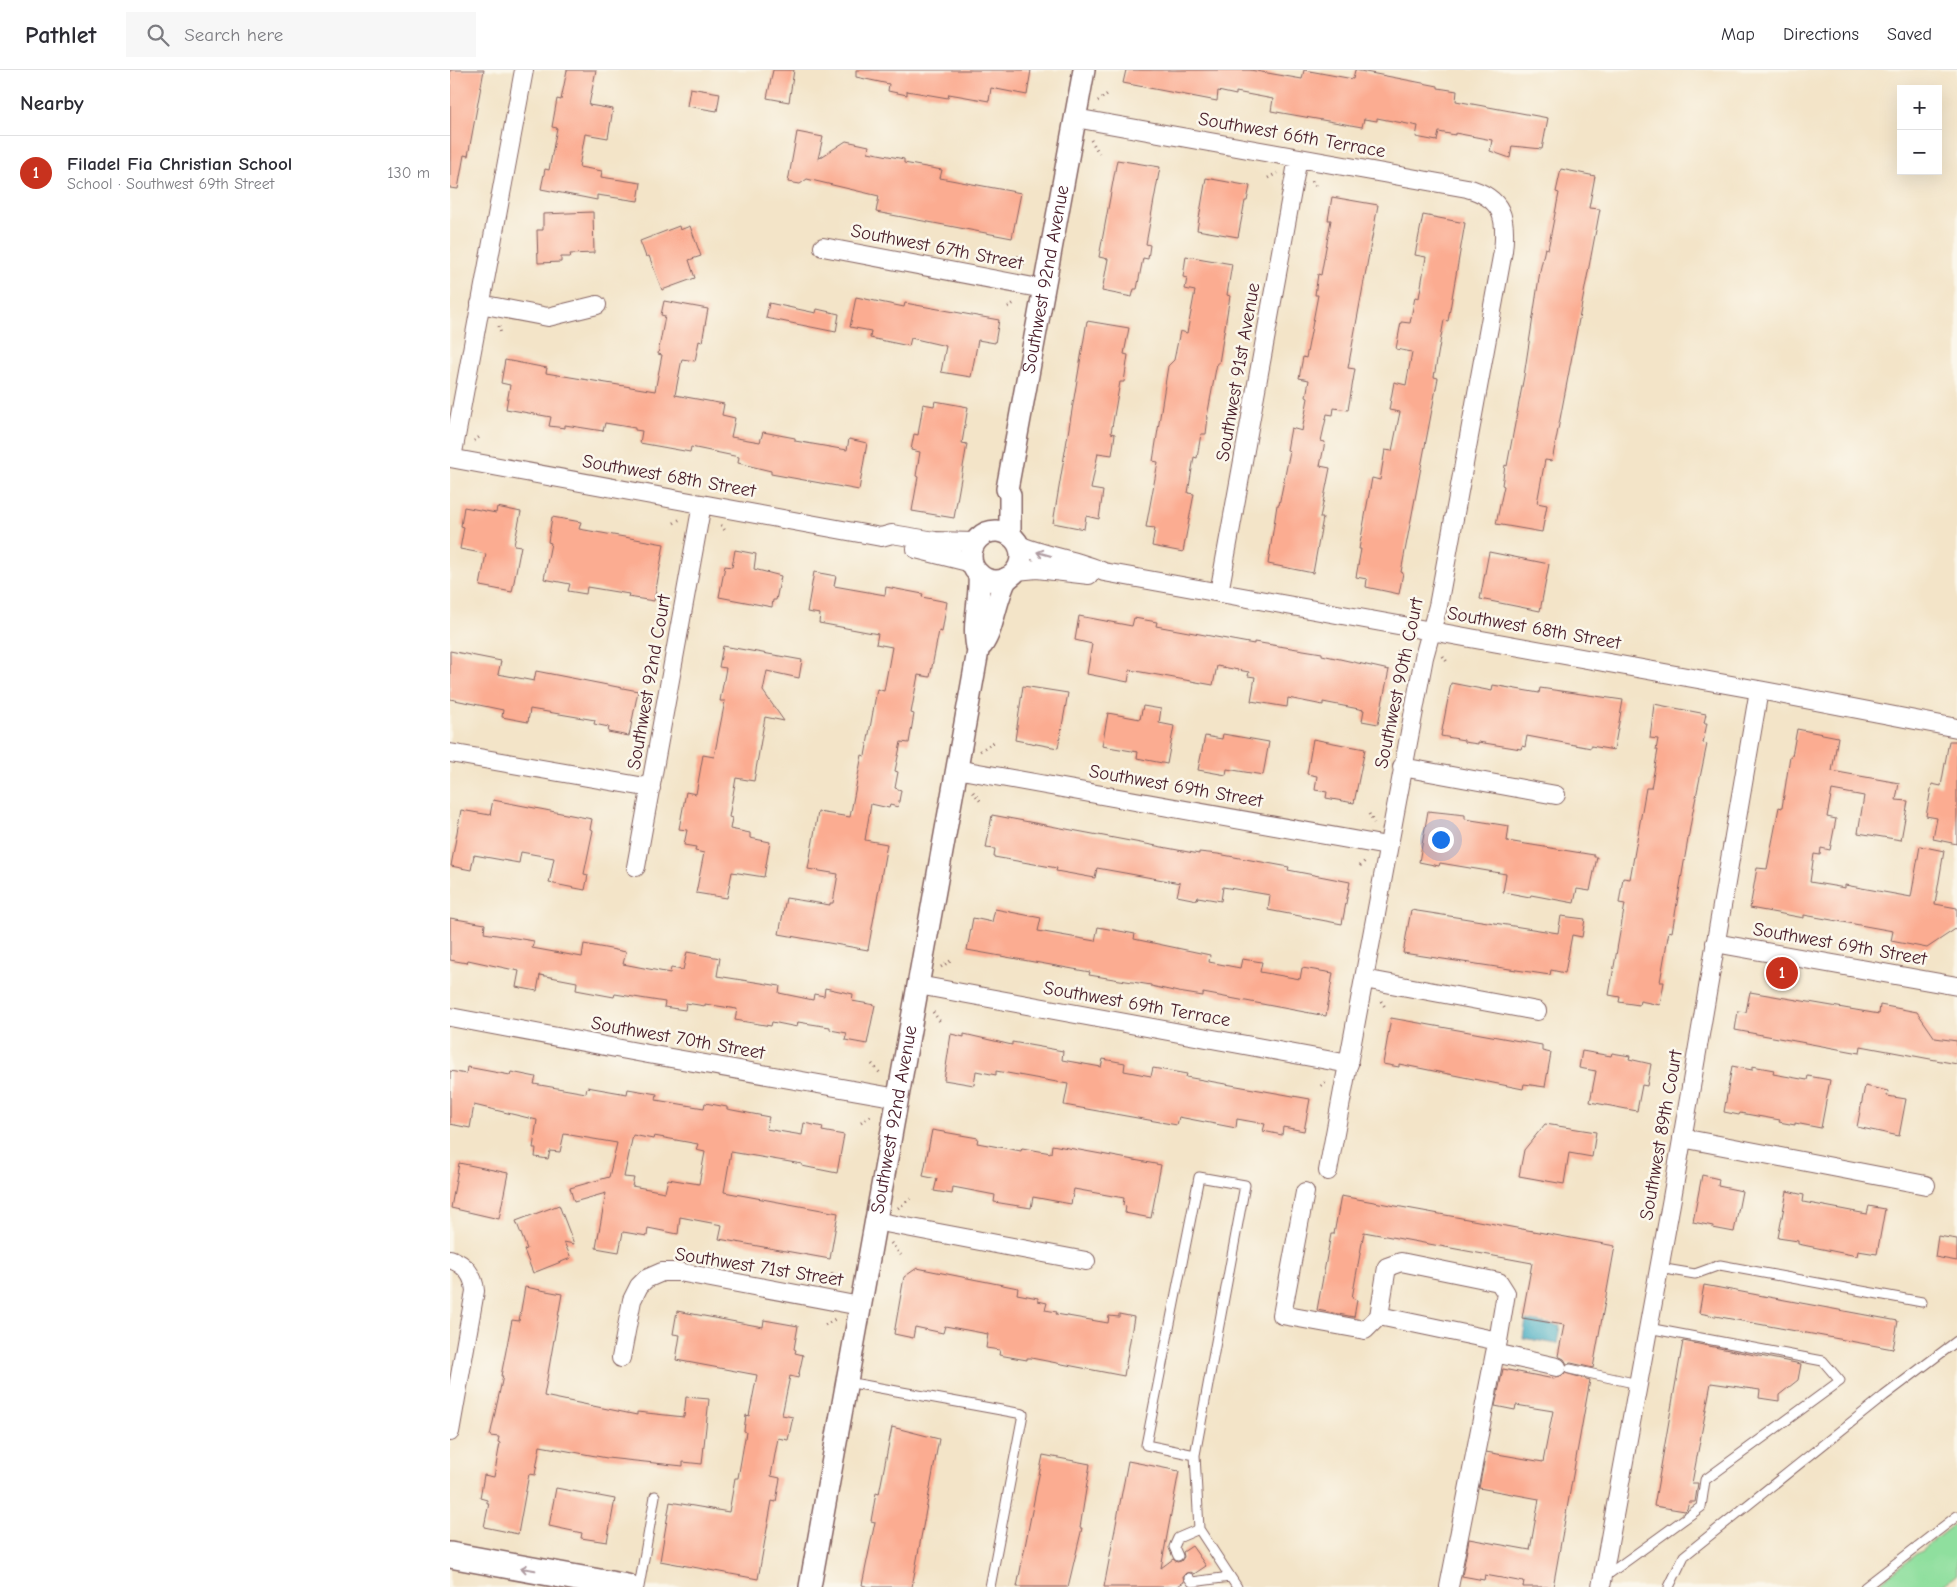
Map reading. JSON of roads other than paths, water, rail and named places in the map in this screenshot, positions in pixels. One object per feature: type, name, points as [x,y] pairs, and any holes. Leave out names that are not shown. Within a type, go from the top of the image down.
[{"type":"main road","points":[[450,1555],[627,1587]]},
{"type":"street","points":[[451,458],[524,70]]},
{"type":"street","name":"Southwest 92nd Avenue","points":[[978,651],[974,637],[979,600],[978,553],[1002,495],[1007,489],[1084,70]]},
{"type":"street","name":"Southwest 66th Terrace","points":[[1075,118],[1467,188],[1482,193],[1497,205]]},
{"type":"street","name":"Southwest 91st Avenue","points":[[1219,593],[1298,158]]},
{"type":"street","name":"Southwest 90th Court","points":[[1328,1171],[1402,767],[1424,656],[1438,606],[1503,251],[1505,228],[1502,214],[1497,205]]},
{"type":"street","name":"Southwest 67th Street","points":[[823,247],[1044,289]]},
{"type":"street","points":[[480,304],[548,317],[597,305]]},
{"type":"street","name":"Southwest 68th Street","points":[[451,458],[881,536],[892,534],[935,541],[978,553]]},
{"type":"street","name":"Southwest 92nd Avenue","points":[[1007,489],[1010,495],[1014,540]]},
{"type":"street","name":"Southwest 92nd Court","points":[[636,867],[702,504]]},
{"type":"street","points":[[995,531],[1014,540],[1020,561],[1011,574],[992,580],[978,553],[995,531]]},
{"type":"street","name":"Southwest 68th Street","points":[[1014,540],[1049,556],[1089,565],[1104,572],[1759,690],[1957,728]]},
{"type":"street","name":"Southwest 68th Street","points":[[1011,574],[1037,569],[1088,575],[1104,572]]},
{"type":"street","name":"Southwest 92nd Avenue","points":[[810,1587],[978,651],[987,638],[998,597],[1011,574]]},
{"type":"street","name":"Southwest 89th Court","points":[[1602,1582],[1682,1138],[1759,690]]},
{"type":"street","points":[[450,753],[651,788]]},
{"type":"street","points":[[1402,767],[1556,795]]},
{"type":"street","name":"Southwest 69th Street","points":[[956,768],[1387,846]]},
{"type":"street","name":"Southwest 69th Street","points":[[1715,943],[1957,986]]},
{"type":"street","points":[[1364,979],[1537,1011]]},
{"type":"street","name":"Southwest 69th Terrace","points":[[918,986],[1349,1064]]},
{"type":"street","name":"Southwest 70th Street","points":[[450,1017],[898,1098]]},
{"type":"street","points":[[1682,1138],[1926,1184]]},
{"type":"street","points":[[1304,1192],[1282,1316],[1365,1330],[1379,1316],[1387,1267],[1401,1262],[1498,1282],[1506,1293],[1450,1587]]},
{"type":"street","points":[[875,1221],[1086,1261]]},
{"type":"street","points":[[450,1259],[463,1266],[470,1274],[474,1283],[474,1295],[450,1432]]},
{"type":"street","name":"Southwest 71st Street","points":[[621,1358],[635,1293],[646,1279],[662,1272],[692,1274],[860,1306]]},
{"type":"street","points":[[1379,1316],[1496,1347],[1564,1368]]},
{"type":"lane","points":[[1195,1455],[1146,1445],[1199,1177],[1245,1185],[1195,1455],[1199,1530],[1237,1587]]},
{"type":"lane","points":[[1659,1268],[1695,1274],[1720,1265],[1922,1302]]},
{"type":"lane","points":[[1602,1582],[1701,1507],[1705,1480],[1840,1381],[1823,1361],[1648,1328]]},
{"type":"lane","points":[[1669,1587],[1684,1556],[1884,1396],[1957,1341]]},
{"type":"lane","points":[[1564,1368],[1638,1384]]},
{"type":"lane","points":[[846,1381],[1023,1414],[990,1587]]},
{"type":"lane","points":[[639,1587],[655,1496]]},
{"type":"lane","points":[[1865,1587],[1957,1516]]},
{"type":"lane","points":[[1178,1556],[1174,1547],[1178,1538],[1199,1530]]},
{"type":"lane","points":[[1189,1578],[1192,1582],[1230,1577]]},
{"type":"water","points":[[1526,1320],[1560,1326],[1557,1344],[1523,1338]]},
{"type":"place","name":"Filadel Fia Christian School","points":[[1782,973]]}]
